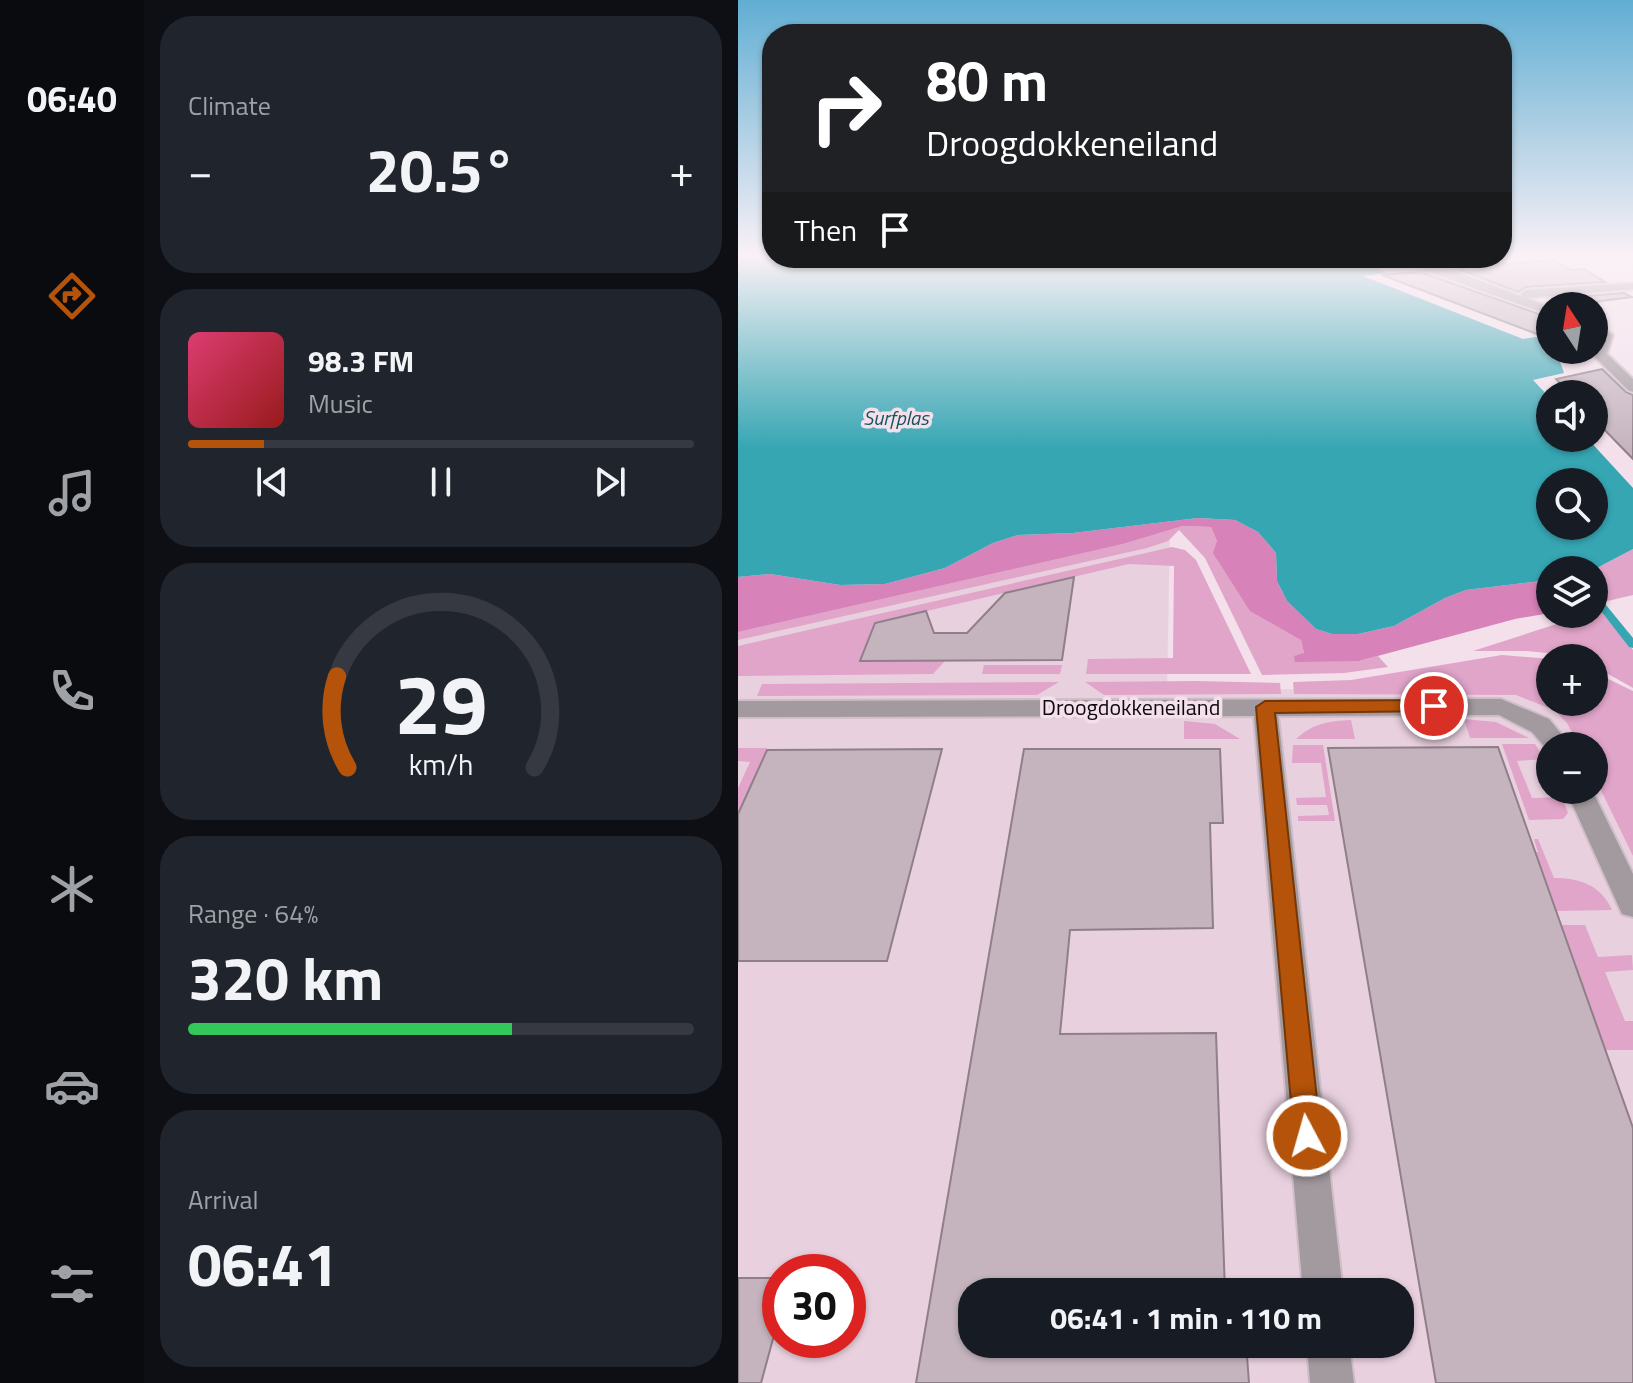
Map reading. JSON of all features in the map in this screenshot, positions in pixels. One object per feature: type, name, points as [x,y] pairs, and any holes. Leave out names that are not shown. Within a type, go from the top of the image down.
[{"type":"street","points":[[1608,363],[1633,387]]},
{"type":"street","points":[[1265,707],[1322,1278]]},
{"type":"street","name":"Droogdokkeneiland","points":[[738,709],[1501,707],[1533,718],[1549,732]]},
{"type":"street","points":[[1586,804],[1633,905]]},
{"type":"street","points":[[1329,1358],[1332,1383]]},
{"type":"shaded area","points":[[1198,518],[1235,520],[1258,532],[1276,553],[1277,581],[1287,601],[1316,629],[1332,634],[1358,634],[1394,626],[1466,590],[1536,582],[1536,615],[1359,661],[1295,662],[1294,656],[1304,653],[1301,640],[1250,611],[1213,553],[1217,541],[1211,527],[1183,526],[1123,544],[738,632],[738,577],[770,574],[840,585],[885,584],[945,568],[993,543],[1018,535],[1073,533]]},
{"type":"shaded area","points":[[1183,526],[1211,527],[1217,541],[1301,640],[1304,653],[1359,661],[1378,656],[1388,667],[1344,673],[1262,675],[1205,558],[1179,530],[1168,541],[1147,548],[738,640],[738,632],[1123,544]]},
{"type":"shaded area","points":[[1170,531],[1167,689],[1506,690],[1536,700],[1536,716],[1571,716],[1580,732],[1536,732],[1536,804],[1608,804],[1608,788],[1633,837],[1633,1383],[738,1383],[738,624]]},
{"type":"shaded area","points":[[1172,547],[1185,550],[1196,560],[1251,674],[1086,674],[1088,659],[1173,658],[1174,566],[1129,564],[875,623],[861,661],[945,661],[933,674],[738,676],[738,646]]},
{"type":"shaded area","points":[[1633,549],[1633,595],[1608,601],[1608,562]]},
{"type":"shaded area","points":[[1608,620],[1633,650],[1633,688],[1608,674],[1608,644],[1536,644],[1536,652],[1473,651],[1544,628],[1608,628]]},
{"type":"shaded area","points":[[1502,655],[1536,658],[1536,703],[1516,695],[1294,694],[1293,682],[1351,680]]},
{"type":"shaded area","points":[[984,665],[1062,665],[1060,674],[982,674]]},
{"type":"shaded area","points":[[1608,679],[1633,691],[1633,856],[1608,804],[1608,732],[1572,732],[1560,716],[1608,716]]},
{"type":"shaded area","points":[[1059,682],[1037,695],[757,696],[762,684]]},
{"type":"shaded area","points":[[1085,682],[1280,683],[1281,694],[1104,695]]},
{"type":"shaded area","points":[[1464,719],[1496,722],[1529,738],[1470,738]]},
{"type":"shaded area","points":[[1351,720],[1355,739],[1296,739],[1322,724]]},
{"type":"shaded area","points":[[1184,721],[1215,724],[1240,739],[1184,739]]},
{"type":"shaded area","points":[[1502,744],[1535,744],[1536,760],[1517,761],[1532,798],[1536,798],[1536,804],[1565,804],[1568,813],[1563,819],[1529,820]]},
{"type":"shaded area","points":[[1293,745],[1323,745],[1335,821],[1298,821],[1298,816],[1329,815],[1327,805],[1297,805],[1296,798],[1326,797],[1321,763],[1292,763]]},
{"type":"shaded area","points":[[738,748],[767,748],[738,813],[738,788],[750,762],[738,761]]},
{"type":"shaded area","points":[[1534,839],[1538,839],[1554,878],[1572,879],[1589,885],[1602,894],[1612,910],[1557,911],[1540,865],[1522,865],[1518,852],[1538,852]]},
{"type":"shaded area","points":[[1562,925],[1585,925],[1598,957],[1632,955],[1633,970],[1605,972],[1625,1021],[1633,1021],[1633,1050],[1585,1050],[1597,1026]]},
{"type":"water","name":"Surfplas","points":[[738,321],[1476,321],[1523,339],[1536,337],[1536,364],[1561,364],[1564,373],[1533,380],[1536,383],[1536,452],[1600,452],[1633,488],[1633,549],[1608,562],[1608,556],[1536,556],[1536,582],[1466,590],[1394,626],[1358,634],[1332,634],[1316,629],[1287,601],[1277,581],[1276,553],[1258,532],[1235,520],[1198,518],[1073,533],[1018,535],[993,543],[945,568],[885,584],[840,585],[770,574],[738,577]]},
{"type":"building","points":[[1502,321],[1536,321],[1536,334]]},
{"type":"building","points":[[1602,369],[1633,395],[1633,459],[1608,433],[1608,380],[1556,379]]},
{"type":"building","points":[[1074,577],[1062,660],[860,661],[875,623],[926,611],[934,633],[967,633],[1005,593]]},
{"type":"building","points":[[1498,747],[1633,1128],[1633,1383],[1436,1383],[1328,748]]},
{"type":"building","points":[[942,749],[887,961],[738,961],[738,814],[767,750]]},
{"type":"building","points":[[1024,749],[1220,749],[1223,823],[1210,823],[1213,928],[1070,930],[1060,1034],[1216,1033],[1225,1278],[958,1278],[958,1358],[1247,1358],[1249,1383],[916,1383]]},
{"type":"building","points":[[738,1278],[762,1278],[762,1358],[768,1358],[761,1383],[738,1383]]},
{"type":"waterway","points":[[1608,614],[1633,645]]},
{"type":"route","points":[[1307,1136],[1265,707],[1434,706]]}]
